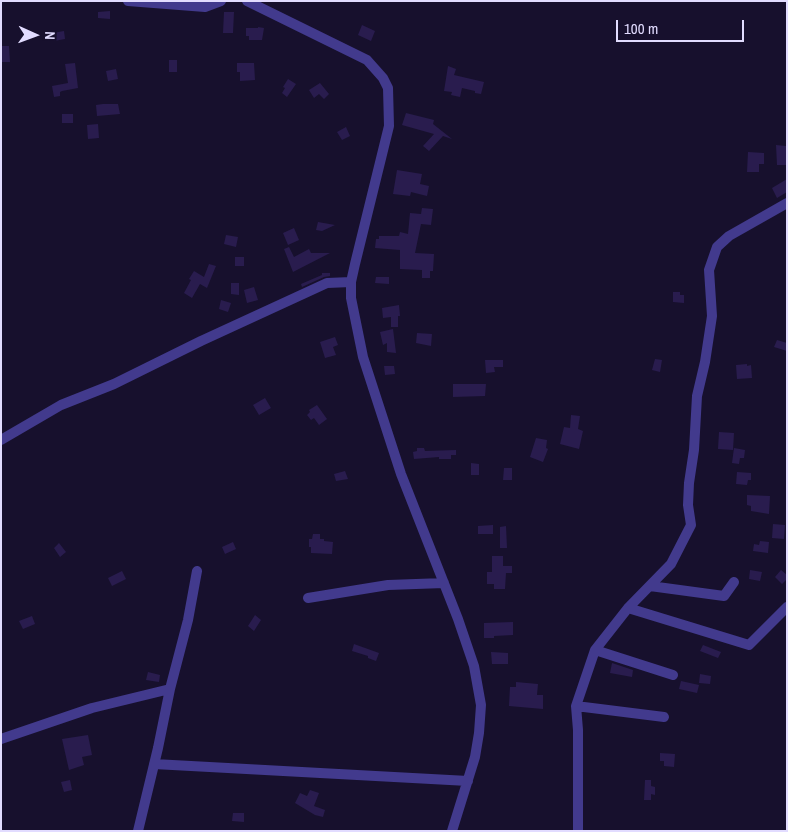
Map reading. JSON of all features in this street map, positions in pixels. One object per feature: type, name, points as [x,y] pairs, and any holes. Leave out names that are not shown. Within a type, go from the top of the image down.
[{"type":"street","points":[[128,1],[205,7],[222,1]]},
{"type":"street","points":[[248,1],[367,60],[383,78],[388,88],[390,105],[389,126],[351,282],[350,298],[363,357],[401,474],[474,666],[481,704],[475,757],[452,831]]},
{"type":"street","points":[[578,831],[578,730],[576,706],[596,650],[628,608],[672,564],[691,525],[688,505],[689,483],[694,450],[697,396],[705,362],[712,316],[709,270],[717,247],[728,236],[787,203]]},
{"type":"street","points":[[1,440],[61,405],[114,384],[201,341],[327,283],[351,282]]},
{"type":"street","points":[[138,831],[170,689],[188,620],[197,570]]},
{"type":"street","points":[[650,586],[724,596],[734,582]]},
{"type":"street","points":[[308,598],[388,585],[444,583]]},
{"type":"street","points":[[628,608],[749,645],[787,607]]},
{"type":"street","points":[[596,650],[673,675]]},
{"type":"street","points":[[1,740],[92,708],[170,689]]},
{"type":"street","points":[[576,706],[664,717]]},
{"type":"street","points":[[154,764],[468,782]]},
{"type":"building","points":[[110,11],[110,19],[98,18],[98,12]]},
{"type":"building","points":[[224,12],[234,12],[233,33],[223,33]]},
{"type":"building","points":[[362,25],[375,31],[371,41],[358,35]]},
{"type":"building","points":[[246,28],[264,28],[262,40],[249,40],[249,36],[246,36]]},
{"type":"building","points":[[64,31],[65,39],[54,41],[53,33]]},
{"type":"building","points":[[1,46],[9,46],[10,62],[1,62]]},
{"type":"building","points":[[169,60],[177,60],[177,72],[169,72]]},
{"type":"building","points":[[75,63],[78,88],[62,91],[60,96],[54,97],[52,86],[68,83],[65,64]]},
{"type":"building","points":[[237,63],[254,63],[255,80],[240,81]]},
{"type":"building","points":[[448,66],[456,69],[454,75],[484,82],[481,94],[462,88],[460,97],[451,95],[452,92],[444,91]]},
{"type":"building","points":[[116,69],[118,79],[108,81],[106,71]]},
{"type":"building","points":[[288,79],[296,84],[287,97],[282,93]]},
{"type":"building","points":[[320,83],[329,94],[324,99],[319,94],[314,98],[309,90]]},
{"type":"building","points":[[118,104],[120,114],[97,116],[96,105]]},
{"type":"building","points":[[406,113],[434,120],[433,124],[452,139],[443,136],[429,151],[423,146],[434,134],[402,125]]},
{"type":"building","points":[[62,114],[73,114],[73,123],[62,123]]},
{"type":"building","points":[[98,124],[99,138],[88,139],[87,125]]},
{"type":"building","points":[[346,127],[350,136],[342,140],[337,132]]},
{"type":"building","points":[[776,145],[786,146],[787,165],[777,165]]},
{"type":"building","points":[[748,152],[764,153],[764,164],[759,164],[759,172],[747,172]]},
{"type":"building","points":[[397,170],[422,174],[420,184],[429,186],[427,196],[411,192],[410,196],[393,194]]},
{"type":"building","points":[[787,179],[787,192],[777,198],[772,188]]},
{"type":"building","points":[[422,208],[433,209],[431,225],[421,224],[415,253],[434,254],[433,271],[430,271],[430,278],[422,278],[422,270],[400,269],[400,250],[375,248],[376,239],[379,239],[379,236],[399,236],[400,232],[408,234],[410,213],[421,214]]},
{"type":"building","points":[[318,222],[335,225],[322,231],[316,230]]},
{"type":"building","points":[[294,228],[299,240],[288,245],[283,233]]},
{"type":"building","points":[[226,235],[238,237],[236,247],[224,244]]},
{"type":"building","points":[[289,247],[294,257],[309,249],[311,253],[330,253],[293,272],[284,249]]},
{"type":"building","points":[[235,257],[244,257],[244,266],[235,266]]},
{"type":"building","points":[[209,264],[216,266],[207,288],[200,284],[192,298],[184,293],[194,271],[204,277]]},
{"type":"building","points":[[322,273],[330,273],[330,276],[302,287],[301,284],[322,275]]},
{"type":"building","points":[[376,277],[389,277],[389,284],[375,283]]},
{"type":"building","points":[[231,283],[239,283],[239,295],[231,294]]},
{"type":"building","points":[[254,287],[258,300],[247,303],[244,290]]},
{"type":"building","points":[[673,292],[680,292],[680,295],[684,295],[684,303],[673,302]]},
{"type":"building","points":[[221,300],[231,303],[228,312],[219,309]]},
{"type":"building","points":[[399,305],[398,327],[391,327],[391,317],[383,318],[382,308]]},
{"type":"building","points":[[393,329],[396,353],[387,352],[387,343],[383,345],[380,332]]},
{"type":"building","points":[[417,333],[432,334],[431,346],[416,343]]},
{"type":"building","points":[[335,337],[338,345],[333,347],[336,355],[325,358],[320,342]]},
{"type":"building","points":[[777,340],[787,343],[787,351],[774,347]]},
{"type":"building","points":[[655,359],[662,360],[660,372],[652,370]]},
{"type":"building","points":[[485,360],[503,360],[503,367],[494,367],[495,372],[486,373]]},
{"type":"building","points":[[747,364],[747,366],[751,365],[752,378],[737,379],[736,365]]},
{"type":"building","points":[[384,366],[394,366],[395,374],[385,375]]},
{"type":"building","points":[[453,384],[486,384],[485,396],[453,397]]},
{"type":"building","points":[[265,398],[271,408],[259,415],[253,405]]},
{"type":"building","points":[[317,405],[327,419],[319,425],[314,418],[311,420],[307,415],[310,412],[309,410]]},
{"type":"building","points":[[571,415],[580,416],[578,429],[583,431],[579,449],[560,444],[564,427],[570,428]]},
{"type":"building","points":[[719,432],[734,433],[733,450],[718,449]]},
{"type":"building","points":[[536,438],[547,440],[546,448],[548,449],[543,462],[530,457]]},
{"type":"building","points":[[417,448],[424,448],[425,451],[456,450],[456,455],[451,455],[451,459],[439,459],[439,457],[414,459],[413,452],[417,451]]},
{"type":"building","points":[[734,448],[745,450],[744,458],[740,458],[739,464],[732,463]]},
{"type":"building","points":[[471,463],[479,464],[479,475],[471,475]]},
{"type":"building","points":[[504,468],[512,468],[512,480],[503,480]]},
{"type":"building","points":[[345,471],[348,479],[336,481],[334,474]]},
{"type":"building","points":[[737,472],[751,473],[751,480],[748,480],[747,485],[736,484]]},
{"type":"building","points":[[747,495],[770,496],[769,514],[751,511],[751,506],[747,505]]},
{"type":"building","points":[[773,524],[785,525],[784,539],[772,538]]},
{"type":"building","points":[[493,525],[493,534],[478,534],[478,526]]},
{"type":"building","points":[[506,526],[507,548],[500,548],[500,527]]},
{"type":"building","points":[[313,534],[320,534],[320,539],[333,542],[332,554],[311,553],[309,539],[312,539]]},
{"type":"building","points":[[760,541],[769,542],[768,553],[753,551],[754,544],[759,545]]},
{"type":"building","points":[[233,542],[236,549],[225,554],[222,547]]},
{"type":"building","points":[[59,543],[66,552],[60,557],[54,548]]},
{"type":"building","points":[[492,556],[503,556],[503,566],[512,566],[512,573],[506,573],[505,589],[494,589],[494,584],[487,584],[487,572],[492,572]]},
{"type":"building","points":[[750,570],[762,572],[760,581],[749,579]]},
{"type":"building","points":[[781,570],[787,575],[787,579],[782,584],[775,577]]},
{"type":"building","points":[[122,571],[126,579],[112,586],[108,578]]},
{"type":"building","points":[[255,615],[261,620],[254,631],[248,626]]},
{"type":"building","points":[[32,616],[35,624],[23,629],[19,621]]},
{"type":"building","points":[[513,622],[513,635],[484,638],[484,623]]},
{"type":"building","points":[[354,644],[379,653],[376,661],[368,658],[368,656],[352,651]]},
{"type":"building","points":[[703,645],[721,652],[718,658],[700,651]]},
{"type":"building","points":[[491,652],[508,653],[508,664],[492,664]]},
{"type":"building","points":[[612,663],[633,670],[632,677],[610,673]]},
{"type":"building","points":[[148,672],[160,675],[159,682],[146,680]]},
{"type":"building","points":[[700,674],[711,676],[710,684],[699,683]]},
{"type":"building","points":[[681,681],[699,685],[697,693],[679,689]]},
{"type":"building","points":[[516,682],[538,684],[537,695],[543,695],[543,709],[509,706],[510,687],[516,687]]},
{"type":"building","points":[[88,735],[92,755],[82,757],[84,765],[69,770],[62,739]]},
{"type":"building","points":[[660,753],[675,754],[674,767],[664,766],[664,761],[660,761]]},
{"type":"building","points":[[70,780],[72,790],[64,792],[61,782]]},
{"type":"building","points":[[645,780],[651,780],[651,786],[655,787],[655,795],[651,794],[651,800],[644,800]]},
{"type":"building","points":[[310,790],[319,793],[314,806],[325,810],[323,817],[315,815],[295,803],[300,793],[307,796]]},
{"type":"building","points":[[233,813],[244,813],[244,822],[232,821]]}]
